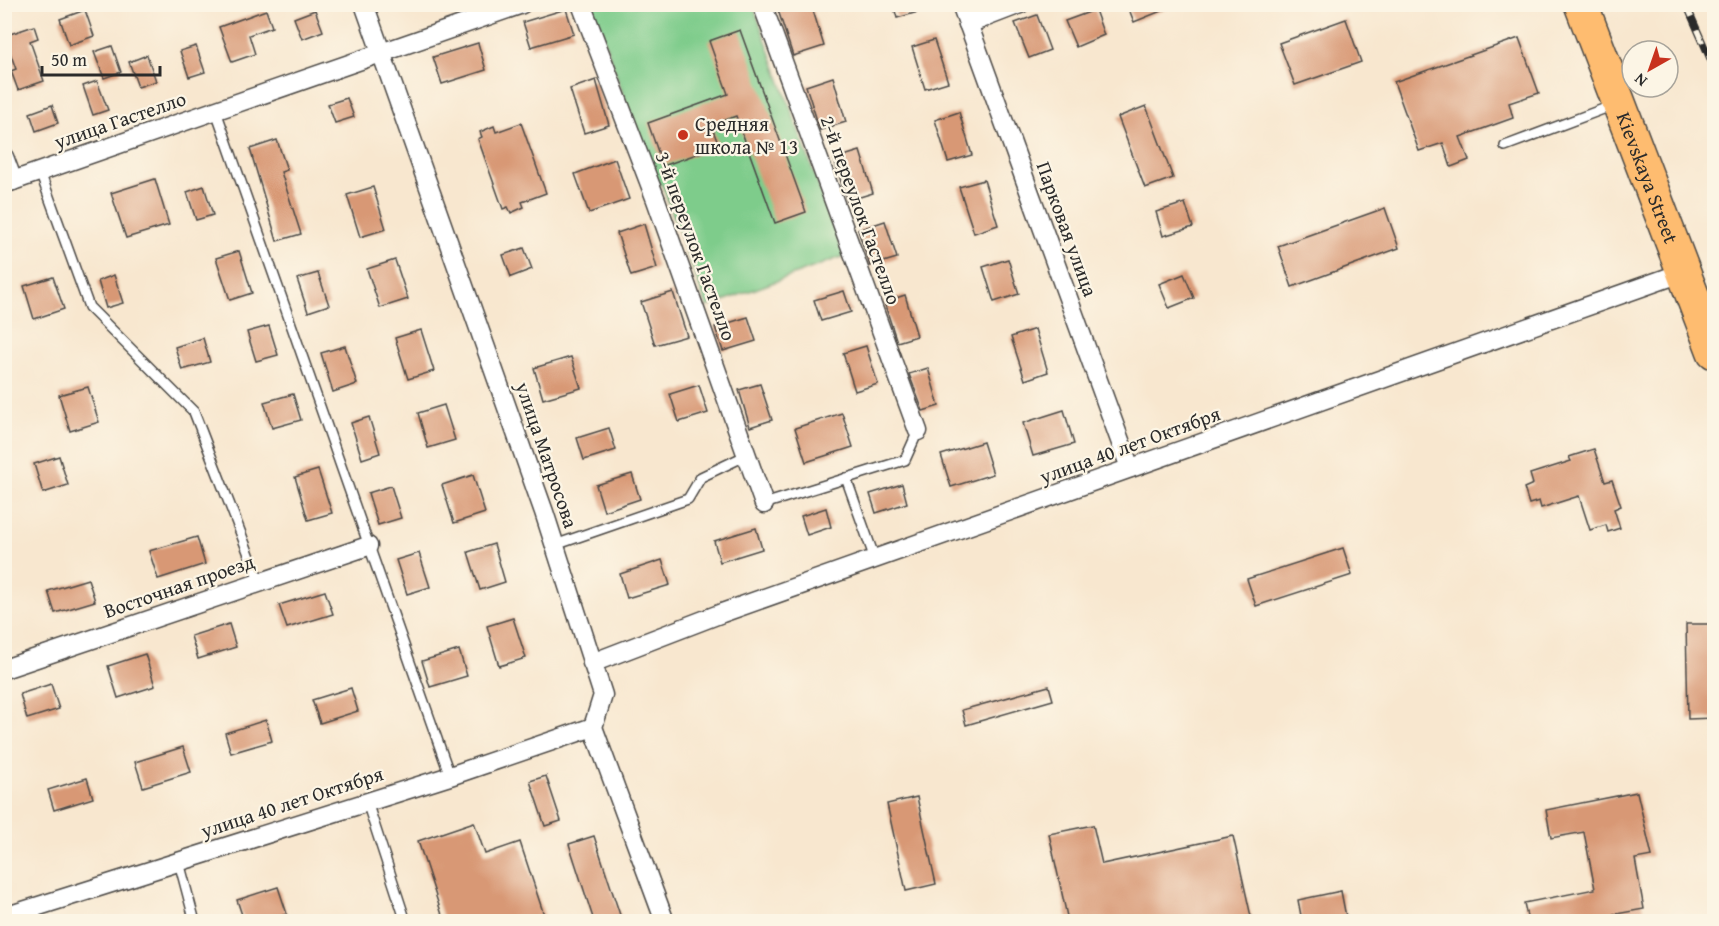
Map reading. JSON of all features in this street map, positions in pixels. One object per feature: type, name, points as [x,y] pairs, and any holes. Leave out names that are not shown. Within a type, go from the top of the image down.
[{"type":"highway","name":"Kievskaya Street","points":[[1581,4],[1714,352]]},
{"type":"street","name":"улица Матросова","points":[[364,4],[555,545],[603,695],[593,727]]},
{"type":"street","name":"улица Гастелло","points":[[9,182],[522,4]]},
{"type":"street","name":"3-й переулок Гастелло","points":[[581,4],[656,200],[764,504]]},
{"type":"street","name":"2-й переулок Гастелло","points":[[762,4],[918,431]]},
{"type":"street","name":"Парковая улица","points":[[961,4],[1130,468]]},
{"type":"street","points":[[968,24],[1020,4]]},
{"type":"street","points":[[4,157],[9,182]]},
{"type":"street","name":"улица 40 лет Октября","points":[[592,663],[722,613],[1684,272]]},
{"type":"street","name":"Восточная проезд","points":[[4,669],[368,546]]},
{"type":"street","points":[[593,727],[665,921]]},
{"type":"street","name":"улица 40 лет Октября","points":[[4,917],[450,776],[593,727]]},
{"type":"lane","points":[[1505,146],[1619,103]]},
{"type":"lane","points":[[216,111],[450,776]]},
{"type":"lane","points":[[40,172],[89,308],[194,412],[260,583]]},
{"type":"lane","points":[[764,504],[905,460],[918,431]]},
{"type":"lane","points":[[555,545],[688,499],[701,477],[747,455]]},
{"type":"lane","points":[[846,478],[875,559]]},
{"type":"lane","points":[[367,802],[406,921]]},
{"type":"lane","points":[[178,862],[195,921]]},
{"type":"green space","points":[[592,5],[753,5],[844,256],[707,307],[662,185],[653,180]]},
{"type":"building","points":[[796,4],[811,4],[824,46],[793,56],[778,10]]},
{"type":"building","points":[[893,4],[931,4],[932,8],[897,18]]},
{"type":"building","points":[[1127,4],[1176,4],[1176,5],[1134,22]]},
{"type":"building","points":[[566,9],[574,34],[531,47],[523,22]]},
{"type":"building","points":[[85,10],[94,36],[69,45],[60,19]]},
{"type":"building","points":[[266,10],[272,27],[249,35],[255,54],[232,62],[219,27]]},
{"type":"building","points":[[315,10],[323,31],[302,39],[294,18]]},
{"type":"building","points":[[1095,10],[1104,35],[1076,47],[1065,21]]},
{"type":"building","points":[[1037,15],[1050,50],[1029,58],[1015,23]]},
{"type":"building","points":[[1346,19],[1361,62],[1295,85],[1279,43]]},
{"type":"building","points":[[34,26],[38,38],[30,41],[44,81],[18,90],[11,71],[16,69],[4,36]]},
{"type":"building","name":"Средняя школа № 13","points":[[740,30],[806,212],[775,223],[736,116],[711,125],[719,146],[663,166],[648,123],[728,94],[709,41]]},
{"type":"building","points":[[1519,38],[1539,93],[1509,103],[1513,118],[1460,137],[1469,160],[1451,167],[1443,143],[1419,151],[1394,82]]},
{"type":"building","points":[[934,40],[948,82],[925,89],[912,47]]},
{"type":"building","points":[[478,43],[486,70],[442,84],[433,57]]},
{"type":"building","points":[[112,46],[121,72],[104,78],[94,52]]},
{"type":"building","points":[[196,46],[205,72],[189,77],[180,51]]},
{"type":"building","points":[[147,55],[156,81],[138,87],[129,62]]},
{"type":"building","points":[[833,77],[846,122],[820,130],[806,86]]},
{"type":"building","points":[[596,80],[609,125],[584,133],[570,89]]},
{"type":"building","points":[[97,81],[108,110],[93,115],[83,86]]},
{"type":"building","points":[[347,98],[354,117],[335,123],[328,104]]},
{"type":"building","points":[[52,105],[58,123],[36,131],[30,113]]},
{"type":"building","points":[[1146,106],[1173,178],[1145,188],[1118,117]]},
{"type":"building","points":[[959,112],[972,155],[948,162],[935,120]]},
{"type":"building","points":[[521,123],[546,193],[522,202],[524,207],[511,213],[508,207],[503,209],[478,139],[482,137],[480,132],[494,126],[496,132]]},
{"type":"building","points":[[277,140],[287,170],[281,172],[301,234],[277,241],[250,149]]},
{"type":"building","points":[[860,151],[873,193],[847,201],[834,159]]},
{"type":"building","points":[[615,159],[629,199],[589,213],[575,174]]},
{"type":"building","points":[[155,179],[169,225],[126,238],[111,193]]},
{"type":"building","points":[[984,180],[998,225],[974,233],[959,187]]},
{"type":"building","points":[[204,186],[213,215],[196,220],[187,192]]},
{"type":"building","points":[[373,187],[386,229],[360,237],[347,195]]},
{"type":"building","points":[[1185,203],[1193,227],[1163,236],[1156,212]]},
{"type":"building","points":[[1385,208],[1399,248],[1292,287],[1278,246]]},
{"type":"building","points":[[885,221],[897,258],[870,266],[858,230]]},
{"type":"building","points":[[644,224],[657,268],[631,276],[617,233]]},
{"type":"building","points":[[524,248],[532,269],[511,277],[503,255]]},
{"type":"building","points":[[239,251],[252,293],[230,300],[216,258]]},
{"type":"building","points":[[1008,259],[1019,294],[994,302],[983,267]]},
{"type":"building","points":[[395,260],[408,299],[380,308],[367,269]]},
{"type":"building","points":[[318,273],[329,305],[308,312],[297,279]]},
{"type":"building","points":[[1184,274],[1194,298],[1169,308],[1159,284]]},
{"type":"building","points":[[114,275],[123,303],[106,308],[98,281]]},
{"type":"building","points":[[53,277],[64,309],[34,319],[24,286]]},
{"type":"building","points":[[844,291],[851,312],[821,321],[814,300]]},
{"type":"building","points":[[673,292],[687,336],[655,345],[641,302]]},
{"type":"building","points":[[905,295],[917,336],[897,342],[884,302]]},
{"type":"building","points":[[748,317],[756,341],[723,351],[715,327]]},
{"type":"building","points":[[269,326],[278,355],[256,361],[247,332]]},
{"type":"building","points":[[1035,329],[1048,372],[1025,380],[1011,337]]},
{"type":"building","points":[[421,330],[434,371],[408,379],[395,338]]},
{"type":"building","points":[[203,338],[210,362],[182,370],[175,347]]},
{"type":"building","points":[[345,346],[357,384],[333,392],[321,353]]},
{"type":"building","points":[[866,346],[878,384],[855,391],[843,353]]},
{"type":"building","points":[[571,357],[581,388],[543,399],[534,368]]},
{"type":"building","points":[[928,368],[939,406],[923,411],[909,374]]},
{"type":"building","points":[[760,384],[772,420],[750,427],[739,390]]},
{"type":"building","points":[[699,385],[708,413],[679,422],[670,394]]},
{"type":"building","points":[[88,387],[99,422],[70,431],[59,395]]},
{"type":"building","points":[[293,394],[301,420],[272,428],[264,402]]},
{"type":"building","points":[[444,405],[455,440],[428,448],[418,413]]},
{"type":"building","points":[[1064,410],[1074,444],[1033,456],[1023,423]]},
{"type":"building","points":[[842,413],[853,447],[806,462],[795,428]]},
{"type":"building","points":[[369,417],[380,453],[362,459],[351,423]]},
{"type":"building","points":[[609,428],[616,450],[584,460],[577,438]]},
{"type":"building","points":[[983,442],[993,474],[951,487],[941,455]]},
{"type":"building","points":[[1594,449],[1605,482],[1612,480],[1621,506],[1614,509],[1620,528],[1608,532],[1606,525],[1590,530],[1579,496],[1541,508],[1539,501],[1529,504],[1524,488],[1533,484],[1530,474],[1571,461],[1569,457]]},
{"type":"building","points":[[59,456],[68,485],[43,493],[34,464]]},
{"type":"building","points":[[318,470],[332,513],[308,520],[295,477]]},
{"type":"building","points":[[632,474],[640,499],[604,511],[596,485]]},
{"type":"building","points":[[473,475],[485,513],[454,523],[442,485]]},
{"type":"building","points":[[902,484],[907,503],[876,513],[870,494]]},
{"type":"building","points":[[391,486],[401,518],[378,525],[368,493]]},
{"type":"building","points":[[826,508],[831,527],[807,535],[801,516]]},
{"type":"building","points":[[756,528],[762,549],[720,562],[714,541]]},
{"type":"building","points":[[197,537],[205,564],[158,579],[149,551]]},
{"type":"building","points":[[494,544],[505,582],[480,590],[468,552]]},
{"type":"building","points":[[1343,548],[1352,575],[1256,606],[1247,579]]},
{"type":"building","points":[[419,553],[430,587],[407,594],[396,560]]},
{"type":"building","points":[[662,560],[670,585],[627,598],[620,574]]},
{"type":"building","points":[[88,579],[95,601],[55,613],[48,591]]},
{"type":"building","points":[[325,591],[333,614],[287,628],[279,605]]},
{"type":"building","points":[[513,618],[526,658],[499,666],[487,626]]},
{"type":"building","points":[[229,624],[236,647],[198,659],[191,636]]},
{"type":"building","points":[[1686,624],[1714,624],[1714,718],[1688,719]]},
{"type":"building","points":[[459,650],[467,676],[430,687],[422,661]]},
{"type":"building","points":[[145,654],[155,686],[118,698],[108,666]]},
{"type":"building","points":[[51,684],[59,709],[27,719],[20,694]]},
{"type":"building","points":[[1049,686],[1053,700],[966,725],[962,710]]},
{"type":"building","points":[[351,688],[358,711],[320,723],[312,700]]},
{"type":"building","points":[[266,720],[272,741],[231,753],[225,733]]},
{"type":"building","points":[[183,747],[191,772],[143,787],[135,762]]},
{"type":"building","points":[[546,776],[561,821],[545,826],[530,781]]},
{"type":"building","points":[[87,778],[93,798],[54,810],[48,790]]},
{"type":"building","points":[[1637,792],[1652,856],[1635,859],[1644,909],[1578,921],[1528,921],[1524,903],[1595,889],[1584,832],[1551,838],[1546,810]]},
{"type":"building","points":[[917,797],[936,884],[906,891],[887,804]]},
{"type":"building","points":[[474,822],[485,854],[520,842],[546,921],[444,921],[418,841]]},
{"type":"building","points":[[1093,825],[1102,864],[1233,836],[1252,921],[1068,921],[1049,834]]},
{"type":"building","points":[[594,836],[622,921],[594,921],[569,844]]},
{"type":"building","points":[[278,887],[287,914],[265,921],[244,921],[237,900]]},
{"type":"building","points":[[1341,891],[1346,917],[1325,921],[1302,921],[1298,900]]},
{"type":"railway","points":[[1686,4],[1714,68]]},
{"type":"place","name":"Средняя школа № 13","points":[[683,135]]}]
